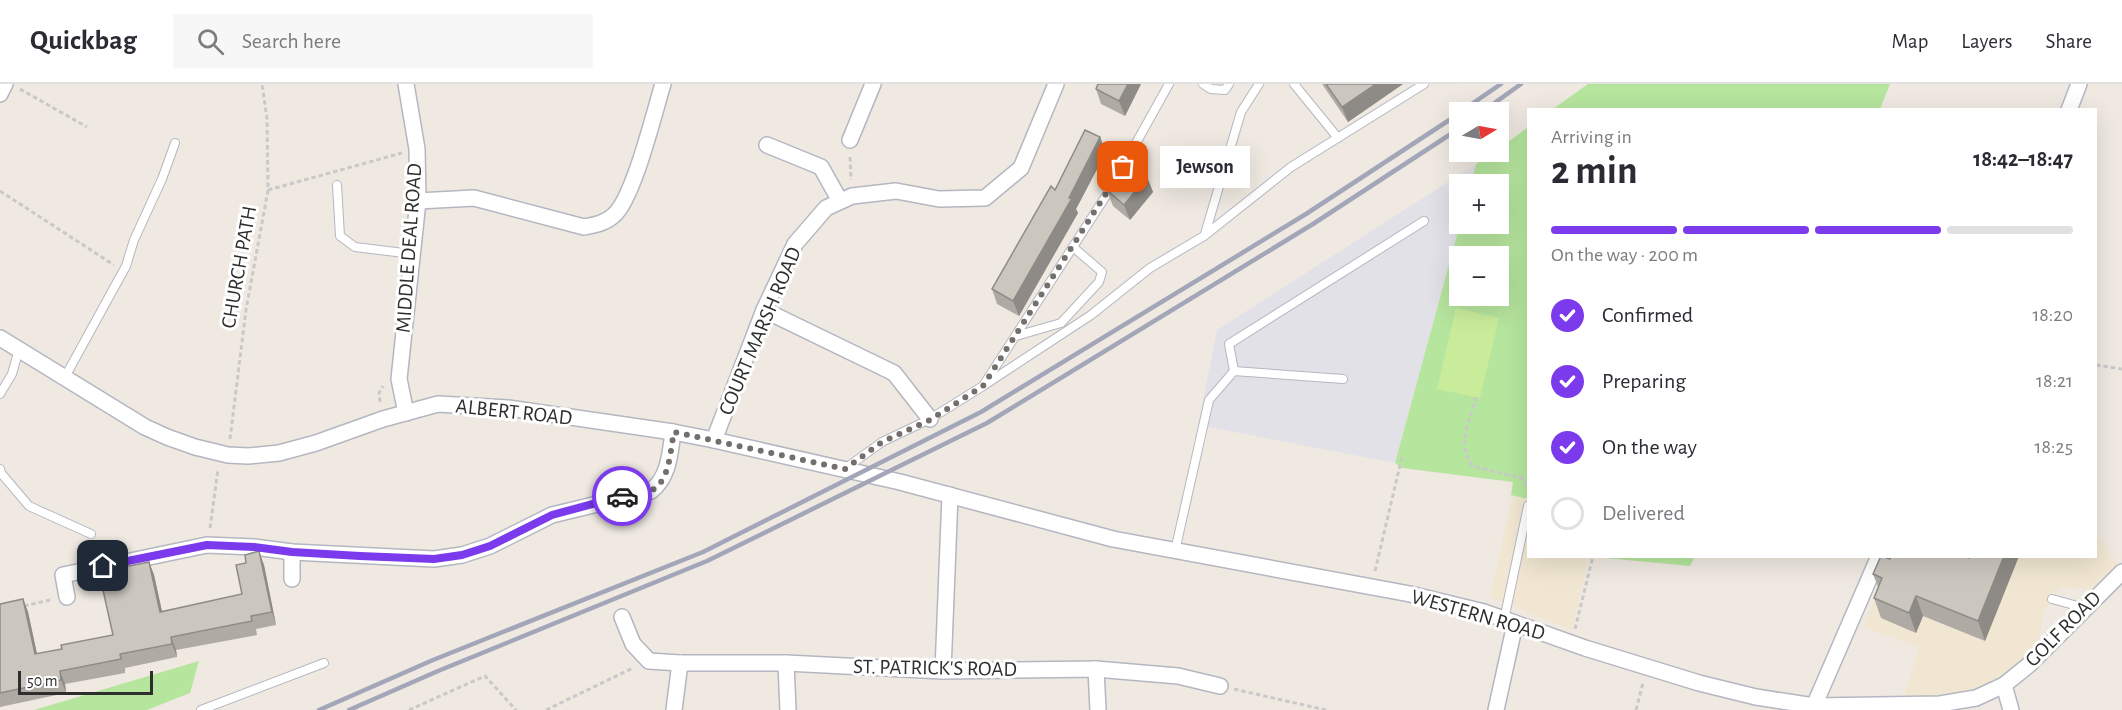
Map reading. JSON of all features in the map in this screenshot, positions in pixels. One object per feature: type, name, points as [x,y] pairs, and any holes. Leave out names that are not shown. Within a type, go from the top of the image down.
[{"type":"street","points":[[0,94],[5,84]]},
{"type":"street","name":"MIDDLE DEAL ROAD","points":[[406,84],[417,149],[418,201],[399,379],[406,412]]},
{"type":"street","points":[[418,201],[474,198],[584,227],[601,224],[615,215],[628,196],[663,84]]},
{"type":"street","points":[[850,140],[873,84]]},
{"type":"street","name":"COURT MARSH ROAD","points":[[714,440],[764,310],[795,244],[826,207],[846,198],[896,191],[939,199],[985,198],[1021,168],[1056,84]]},
{"type":"street","points":[[2070,108],[2079,84]]},
{"type":"street","points":[[767,145],[821,167],[846,198]]},
{"type":"street","points":[[764,310],[894,374],[930,420]]},
{"type":"street","name":"ALBERT ROAD","points":[[0,338],[152,430],[195,447],[224,454],[248,456],[279,453],[316,443],[406,412],[438,404],[470,405],[508,408],[674,432],[845,469],[950,495]]},
{"type":"street","points":[[67,597],[63,575],[207,545],[434,559],[462,555],[490,546],[552,515],[651,491],[661,483],[668,465],[674,432]]},
{"type":"street","points":[[943,671],[950,495]]},
{"type":"street","name":"WESTERN ROAD","points":[[950,495],[1113,539],[1371,587],[1485,612],[1647,667],[1756,697],[1814,706],[1940,704],[1976,698],[2004,685]]},
{"type":"street","points":[[292,552],[292,579]]},
{"type":"street","points":[[1814,706],[1878,558]]},
{"type":"street","name":"GOLF ROAD","points":[[2004,685],[2030,664],[2122,572]]},
{"type":"street","points":[[622,617],[633,644],[649,661]]},
{"type":"street","points":[[1496,710],[1510,622]]},
{"type":"street","name":"ST. PATRICK'S ROAD","points":[[649,661],[786,663],[943,671],[1096,669],[1178,676],[1220,686]]},
{"type":"street","points":[[674,710],[680,663]]},
{"type":"street","points":[[786,663],[788,710]]},
{"type":"street","points":[[1096,669],[1098,710]]},
{"type":"street","points":[[2004,685],[2011,710]]},
{"type":"lane","points":[[983,386],[1111,188],[1169,84]]},
{"type":"lane","points":[[1203,84],[1211,89],[1226,90],[1229,84]]},
{"type":"lane","points":[[1204,236],[1241,112],[1259,84]]},
{"type":"lane","points":[[1294,84],[1338,138]]},
{"type":"lane","points":[[845,469],[882,442],[930,420],[1091,315],[1150,268],[1204,236],[1291,167],[1424,84]]},
{"type":"lane","points":[[64,377],[126,266],[134,240],[162,179],[175,143]]},
{"type":"lane","points":[[337,185],[340,236],[355,247],[412,254]]},
{"type":"lane","points":[[1234,371],[1229,344],[1424,221]]},
{"type":"lane","points":[[1016,336],[1060,323],[1100,282],[1102,272],[1073,247]]},
{"type":"lane","points":[[0,394],[12,374],[19,349]]},
{"type":"lane","points":[[1234,371],[1343,379]]},
{"type":"lane","points":[[1175,551],[1209,400],[1234,371]]},
{"type":"lane","points":[[0,469],[29,506],[91,534]]},
{"type":"lane","points":[[1510,622],[1527,512]]},
{"type":"lane","points":[[2052,599],[2085,608]]},
{"type":"lane","points":[[201,710],[324,663]]},
{"type":"path","points":[[10,84],[87,127]]},
{"type":"path","name":"CHURCH PATH","points":[[207,545],[268,190],[267,119],[262,84]]},
{"type":"path","points":[[846,198],[850,140]]},
{"type":"path","points":[[268,190],[417,149]]},
{"type":"path","points":[[0,191],[121,269]]},
{"type":"path","points":[[2097,365],[2122,369]]},
{"type":"path","points":[[1476,397],[1464,442],[1467,460],[1473,466],[1524,479],[1527,485]]},
{"type":"path","points":[[1371,587],[1402,457]]},
{"type":"path","points":[[1572,643],[1593,558]]},
{"type":"path","points":[[20,606],[67,597]]},
{"type":"path","points":[[546,710],[649,661]]},
{"type":"path","points":[[1636,710],[1647,667]]},
{"type":"path","points":[[409,710],[485,676],[516,710]]},
{"type":"path","points":[[1220,686],[1326,710]]},
{"type":"shaded area","points":[[1476,164],[1474,174],[1460,174]]},
{"type":"shaded area","points":[[1449,181],[1449,234],[1457,234],[1454,246],[1449,246],[1449,264],[1395,463],[1198,425],[1217,330]]},
{"type":"shaded area","points":[[1513,495],[1527,499],[1527,558],[1589,558],[1572,630],[1490,597]]},
{"type":"shaded area","points":[[2097,535],[2119,566],[2094,590],[2060,587],[2045,610],[2037,645],[2028,656],[1996,682],[1974,692],[1903,701],[1919,648],[1863,626],[1894,558],[2097,558]]},
{"type":"green space","points":[[1588,84],[1890,84],[1880,108],[1554,108]]},
{"type":"green space","points":[[1527,128],[1527,499],[1511,495],[1513,482],[1402,468],[1395,463],[1449,264],[1449,306],[1509,306],[1509,246],[1454,246],[1457,234],[1509,234],[1509,174],[1474,174],[1476,164],[1479,162],[1509,162],[1509,141]]},
{"type":"green space","points":[[1456,308],[1499,318],[1480,398],[1437,389]]},
{"type":"green space","points":[[1606,558],[1694,558],[1690,566]]},
{"type":"green space","points":[[199,661],[190,693],[147,710],[34,710]]},
{"type":"building","points":[[1098,84],[1128,84],[1119,101],[1096,89]]},
{"type":"building","points":[[1326,84],[1376,84],[1342,107]]},
{"type":"building","points":[[1085,130],[1100,137],[1069,198],[1072,198],[1013,301],[992,289],[1051,186],[1055,190]]},
{"type":"building","points":[[1130,163],[1147,177],[1124,205],[1107,190]]},
{"type":"building","points":[[259,551],[272,612],[251,616],[252,621],[171,637],[172,644],[120,654],[121,659],[60,671],[61,680],[0,693],[0,604],[23,599],[35,654],[62,649],[61,645],[113,635],[99,572],[149,562],[160,612],[242,594],[236,565],[246,563],[245,555]]},
{"type":"building","points":[[1880,558],[2003,558],[1978,621],[1916,596],[1909,613],[1874,598],[1882,578],[1873,574]]},
{"type":"railway","points":[[1475,102],[1501,84]]},
{"type":"railway","points":[[1496,102],[1521,84]]},
{"type":"railway","points":[[319,710],[433,660],[703,552],[981,412],[1306,214],[1449,120]]},
{"type":"railway","points":[[349,710],[438,671],[707,561],[987,423],[1313,224],[1449,135]]},
{"type":"way so far","points":[[622,496],[651,491],[661,483],[668,465],[674,432],[845,469],[882,442],[930,420],[983,386],[1123,167]]},
{"type":"place","name":"Jewson","points":[[1123,167]]},
{"type":"route","points":[[103,566],[207,545],[434,559],[462,555],[490,546],[552,515],[622,496]]}]
